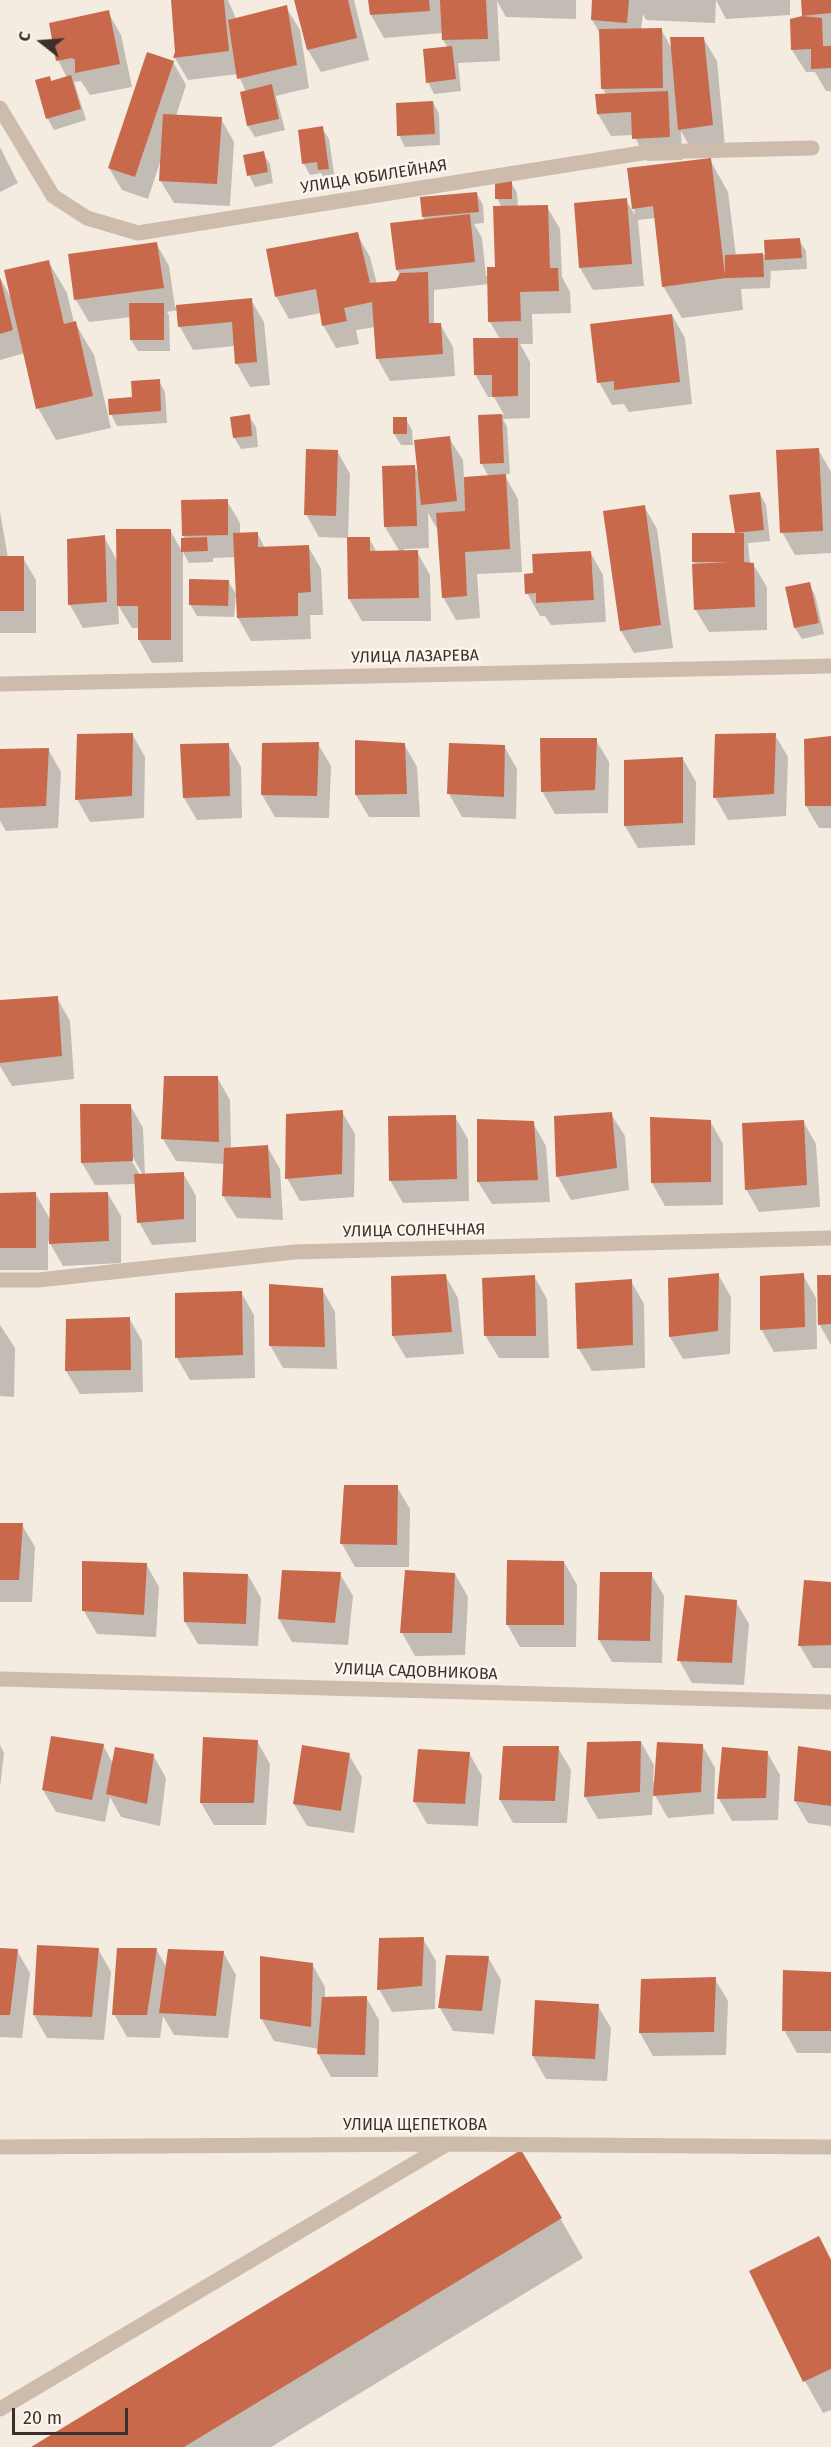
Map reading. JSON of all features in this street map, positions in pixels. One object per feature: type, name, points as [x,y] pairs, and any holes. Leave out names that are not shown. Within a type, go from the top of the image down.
[{"type":"street","name":"УЛИЦА ЮБИЛЕЙНАЯ","points":[[0,108],[53,196],[87,218],[138,233],[648,152],[812,148]]},
{"type":"street","name":"УЛИЦА ЛАЗАРЕВА","points":[[0,684],[831,666]]},
{"type":"street","name":"УЛИЦА СОЛНЕЧНАЯ","points":[[0,1280],[39,1280],[294,1252],[831,1238]]},
{"type":"street","name":"УЛИЦА САДОВНИКОВА","points":[[0,1679],[831,1702]]},
{"type":"street","name":"УЛИЦА ЩЕПЕТКОВА","points":[[0,2147],[448,2144],[831,2147]]},
{"type":"street","points":[[0,2409],[448,2144]]},
{"type":"building","points":[[171,0],[224,0],[229,51],[173,58],[175,52]]},
{"type":"building","points":[[294,0],[348,0],[357,38],[307,50]]},
{"type":"building","points":[[368,0],[429,0],[430,11],[370,15]]},
{"type":"building","points":[[440,0],[486,0],[488,39],[442,40]]},
{"type":"building","points":[[592,0],[629,0],[627,23],[591,20]]},
{"type":"building","points":[[801,0],[831,0],[831,13],[802,16]]},
{"type":"building","points":[[287,5],[297,65],[237,79],[228,20]]},
{"type":"building","points":[[109,10],[120,64],[75,73],[75,60],[72,58],[56,61],[49,23]]},
{"type":"building","points":[[802,16],[822,18],[823,46],[831,46],[831,68],[811,69],[811,49],[791,50],[790,19]]},
{"type":"building","points":[[662,28],[663,88],[601,89],[599,29]]},
{"type":"building","points":[[670,37],[704,37],[713,125],[678,130]]},
{"type":"building","points":[[452,46],[456,79],[426,83],[423,49]]},
{"type":"building","points":[[147,52],[174,61],[135,177],[108,168]]},
{"type":"building","points":[[71,75],[81,109],[46,119],[35,80],[50,76],[51,81]]},
{"type":"building","points":[[272,84],[279,119],[247,126],[240,92]]},
{"type":"building","points":[[668,91],[670,137],[632,139],[631,112],[597,114],[595,94]]},
{"type":"building","points":[[433,101],[435,134],[397,136],[396,103]]},
{"type":"building","points":[[163,114],[222,117],[217,184],[159,181]]},
{"type":"building","points":[[323,126],[329,169],[318,170],[317,162],[302,164],[298,130]]},
{"type":"building","points":[[264,151],[268,172],[247,176],[243,155]]},
{"type":"building","points":[[711,158],[725,275],[725,255],[763,253],[764,277],[726,278],[662,287],[653,206],[632,209],[627,168]]},
{"type":"building","points":[[512,180],[512,199],[495,199],[495,181]]},
{"type":"building","points":[[477,192],[479,212],[422,217],[420,197]]},
{"type":"building","points":[[627,198],[632,264],[579,268],[574,203]]},
{"type":"building","points":[[548,205],[550,268],[558,268],[559,291],[520,292],[521,321],[488,322],[487,267],[495,267],[493,206]]},
{"type":"building","points":[[470,214],[475,262],[396,270],[390,223]]},
{"type":"building","points":[[358,232],[370,283],[396,281],[400,273],[428,272],[429,323],[441,323],[443,354],[376,359],[372,302],[344,308],[347,321],[322,326],[316,289],[275,297],[266,249]]},
{"type":"building","points":[[800,238],[802,258],[765,260],[764,240]]},
{"type":"building","points":[[157,242],[164,288],[74,300],[68,254]]},
{"type":"building","points":[[49,260],[64,324],[76,321],[93,396],[36,409],[4,270]]},
{"type":"building","points":[[0,277],[13,330],[0,334]]},
{"type":"building","points":[[252,298],[257,362],[235,364],[232,322],[178,327],[176,305]]},
{"type":"building","points":[[129,303],[164,303],[164,340],[130,340]]},
{"type":"building","points":[[672,314],[680,382],[614,390],[614,381],[597,383],[590,324]]},
{"type":"building","points":[[473,338],[518,338],[518,396],[492,397],[492,375],[474,375]]},
{"type":"building","points":[[160,379],[161,411],[109,415],[108,399],[132,397],[131,381]]},
{"type":"building","points":[[250,414],[252,436],[233,438],[230,417]]},
{"type":"building","points":[[502,414],[504,463],[480,464],[478,415]]},
{"type":"building","points":[[393,417],[407,417],[407,434],[393,434]]},
{"type":"building","points":[[450,436],[457,501],[421,505],[414,440]]},
{"type":"building","points":[[819,448],[823,531],[780,533],[776,450]]},
{"type":"building","points":[[306,449],[338,450],[336,516],[304,515]]},
{"type":"building","points":[[415,465],[417,526],[384,527],[382,466]]},
{"type":"building","points":[[506,474],[510,549],[465,552],[467,596],[442,598],[436,513],[465,511],[464,477]]},
{"type":"building","points":[[760,492],[764,530],[735,533],[729,495]]},
{"type":"building","points":[[228,499],[228,535],[182,536],[181,500]]},
{"type":"building","points":[[645,505],[661,625],[620,631],[603,511]]},
{"type":"building","points":[[116,529],[171,529],[171,640],[138,640],[138,606],[117,606]]},
{"type":"building","points":[[258,532],[258,547],[309,545],[311,592],[298,593],[298,616],[237,618],[233,533]]},
{"type":"building","points":[[692,533],[744,533],[744,562],[754,563],[755,607],[694,610],[692,564],[729,562],[692,562]]},
{"type":"building","points":[[105,535],[107,602],[68,605],[67,539]]},
{"type":"building","points":[[207,537],[208,551],[181,552],[181,538]]},
{"type":"building","points":[[347,537],[370,537],[370,551],[418,550],[419,598],[348,599]]},
{"type":"building","points":[[591,551],[594,600],[536,603],[536,593],[525,594],[524,574],[533,573],[532,554]]},
{"type":"building","points":[[0,556],[24,556],[24,611],[0,611]]},
{"type":"building","points":[[189,579],[229,580],[228,606],[189,605]]},
{"type":"building","points":[[810,582],[819,623],[794,628],[785,587]]},
{"type":"building","points":[[133,733],[132,796],[75,800],[77,734]]},
{"type":"building","points":[[776,733],[774,794],[713,798],[715,734]]},
{"type":"building","points":[[831,736],[831,806],[805,806],[804,739]]},
{"type":"building","points":[[540,738],[597,738],[595,790],[541,792]]},
{"type":"building","points":[[355,740],[405,743],[407,794],[355,795]]},
{"type":"building","points":[[319,742],[317,796],[261,795],[262,743]]},
{"type":"building","points":[[229,743],[230,796],[183,798],[180,744]]},
{"type":"building","points":[[449,743],[505,745],[504,797],[447,794]]},
{"type":"building","points":[[49,748],[46,806],[0,808],[0,749]]},
{"type":"building","points":[[683,757],[683,823],[624,826],[624,760]]},
{"type":"building","points":[[58,996],[62,1056],[0,1063],[0,1000]]},
{"type":"building","points":[[164,1076],[218,1076],[219,1142],[161,1139]]},
{"type":"building","points":[[80,1104],[131,1104],[133,1161],[81,1163]]},
{"type":"building","points":[[343,1110],[342,1174],[285,1179],[286,1114]]},
{"type":"building","points":[[612,1112],[617,1168],[556,1177],[554,1116]]},
{"type":"building","points":[[456,1115],[457,1179],[389,1181],[388,1116]]},
{"type":"building","points":[[650,1117],[711,1120],[711,1182],[651,1183]]},
{"type":"building","points":[[477,1119],[534,1121],[538,1180],[477,1182]]},
{"type":"building","points":[[804,1120],[807,1185],[745,1190],[742,1123]]},
{"type":"building","points":[[268,1145],[271,1198],[222,1196],[224,1148]]},
{"type":"building","points":[[184,1172],[184,1219],[137,1223],[134,1174]]},
{"type":"building","points":[[36,1192],[36,1248],[0,1248],[0,1193]]},
{"type":"building","points":[[108,1192],[109,1241],[49,1244],[50,1193]]},
{"type":"building","points":[[719,1273],[718,1331],[669,1337],[668,1278]]},
{"type":"building","points":[[804,1273],[805,1327],[760,1330],[760,1276]]},
{"type":"building","points":[[446,1274],[452,1332],[392,1336],[391,1276]]},
{"type":"building","points":[[535,1275],[536,1336],[484,1336],[482,1278]]},
{"type":"building","points":[[817,1275],[831,1275],[831,1324],[818,1325]]},
{"type":"building","points":[[632,1279],[633,1345],[577,1349],[575,1283]]},
{"type":"building","points":[[269,1284],[323,1288],[325,1347],[269,1346]]},
{"type":"building","points":[[242,1291],[243,1355],[175,1358],[175,1293]]},
{"type":"building","points":[[130,1317],[131,1370],[65,1371],[66,1319]]},
{"type":"building","points":[[344,1485],[398,1485],[397,1545],[340,1544]]},
{"type":"building","points":[[0,1523],[23,1523],[19,1580],[0,1580]]},
{"type":"building","points":[[507,1560],[564,1561],[564,1625],[506,1625]]},
{"type":"building","points":[[82,1561],[147,1563],[144,1615],[82,1611]]},
{"type":"building","points":[[282,1570],[341,1572],[335,1623],[278,1619]]},
{"type":"building","points":[[405,1570],[455,1573],[452,1633],[400,1633]]},
{"type":"building","points":[[183,1572],[248,1574],[246,1624],[184,1622]]},
{"type":"building","points":[[600,1572],[652,1572],[650,1641],[598,1640]]},
{"type":"building","points":[[804,1580],[831,1582],[831,1645],[798,1646]]},
{"type":"building","points":[[685,1595],[737,1600],[732,1663],[677,1661]]},
{"type":"building","points":[[51,1736],[104,1744],[92,1800],[42,1790]]},
{"type":"building","points":[[203,1737],[258,1740],[254,1803],[200,1803]]},
{"type":"building","points":[[641,1741],[640,1792],[584,1797],[587,1742]]},
{"type":"building","points":[[657,1742],[703,1744],[701,1792],[653,1796]]},
{"type":"building","points":[[302,1745],[350,1753],[341,1811],[293,1804]]},
{"type":"building","points":[[503,1746],[559,1746],[555,1801],[499,1800]]},
{"type":"building","points":[[798,1746],[831,1751],[831,1806],[794,1801]]},
{"type":"building","points":[[115,1747],[154,1754],[147,1804],[106,1794]]},
{"type":"building","points":[[722,1747],[768,1751],[766,1798],[717,1799]]},
{"type":"building","points":[[418,1749],[470,1752],[465,1804],[413,1802]]},
{"type":"building","points":[[424,1937],[422,1986],[377,1990],[379,1938]]},
{"type":"building","points":[[37,1945],[99,1948],[92,2017],[33,2015]]},
{"type":"building","points":[[0,1948],[18,1949],[10,2015],[0,2015]]},
{"type":"building","points":[[117,1948],[157,1948],[147,2015],[112,2015]]},
{"type":"building","points":[[168,1949],[224,1951],[216,2016],[159,2013]]},
{"type":"building","points":[[446,1955],[489,1956],[482,2011],[438,2008]]},
{"type":"building","points":[[260,1956],[313,1963],[311,2027],[260,2019]]},
{"type":"building","points":[[783,1970],[831,1972],[831,2031],[782,2031]]},
{"type":"building","points":[[716,1977],[714,2032],[639,2033],[641,1979]]},
{"type":"building","points":[[367,1996],[365,2055],[317,2054],[322,1997]]},
{"type":"building","points":[[535,2000],[599,2004],[595,2059],[532,2056]]},
{"type":"building","points":[[521,2150],[562,2218],[184,2447],[31,2447]]},
{"type":"building","points":[[819,2236],[831,2260],[831,2369],[803,2382],[749,2271]]}]
